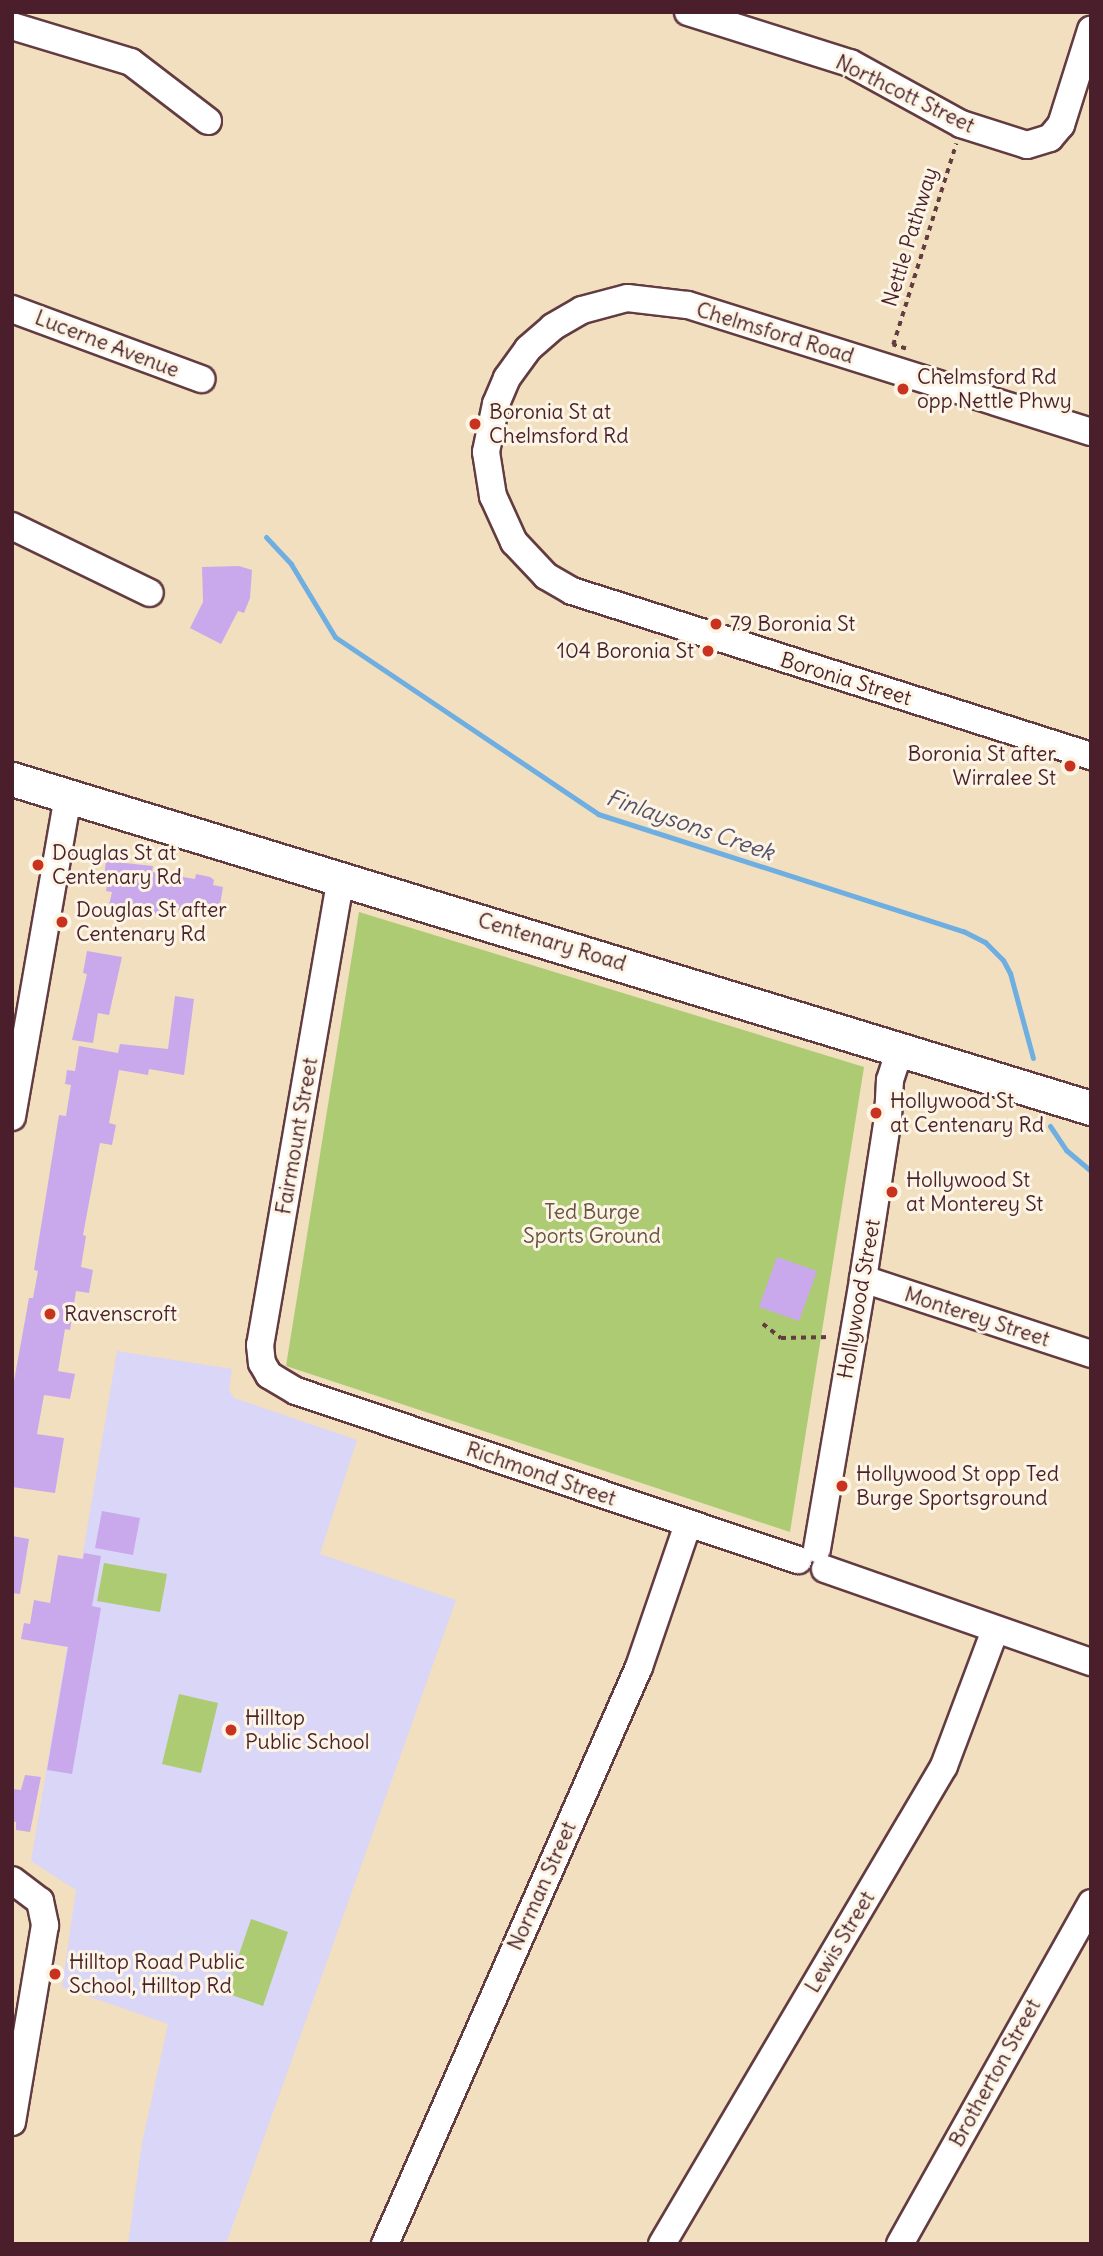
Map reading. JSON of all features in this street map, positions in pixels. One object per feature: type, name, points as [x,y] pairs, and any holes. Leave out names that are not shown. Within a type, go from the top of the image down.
[{"type":"main road","name":"Centenary Road","points":[[12,779],[341,877],[1091,1108]]},
{"type":"street","name":"Northcott Street","points":[[688,12],[850,63],[961,124],[1027,145],[1050,138],[1061,125],[1091,30]]},
{"type":"street","points":[[12,26],[131,61],[208,121]]},
{"type":"street","name":"Chelmsford Road","points":[[496,404],[518,361],[553,327],[582,310],[627,298],[687,305],[1091,432]]},
{"type":"street","name":"Lucerne Avenue","points":[[12,309],[201,379]]},
{"type":"street","name":"Boronia Street","points":[[496,404],[486,452],[489,480],[499,513],[524,555],[559,584],[599,602],[1091,756]]},
{"type":"street","points":[[12,526],[150,593]]},
{"type":"street","points":[[12,1117],[68,796]]},
{"type":"street","name":"Fairmount Street","points":[[285,1386],[269,1375],[262,1363],[261,1345],[341,877]]},
{"type":"street","name":"Hollywood Street","points":[[813,1559],[863,1279],[888,1118],[891,1080],[900,1049]]},
{"type":"street","name":"Monterey Street","points":[[863,1279],[1091,1354]]},
{"type":"street","name":"Richmond Street","points":[[285,1386],[688,1524],[813,1559],[995,1630],[1090,1660]]},
{"type":"street","name":"Norman Street","points":[[385,2244],[639,1667],[688,1524]]},
{"type":"street","name":"Lewis Street","points":[[662,2244],[944,1766],[995,1630]]},
{"type":"street","points":[[12,1880],[40,1901],[45,1925],[12,2122]]},
{"type":"street","name":"Brotherton Street","points":[[900,2244],[1091,1903]]},
{"type":"path","name":"Nettle Pathway","points":[[906,374],[908,350],[893,345],[958,142]]},
{"type":"path","points":[[763,1324],[781,1338],[831,1337]]},
{"type":"shaded area","name":"Hilltop Public School","points":[[117,1351],[232,1369],[229,1390],[234,1398],[357,1440],[320,1554],[456,1600],[226,2244],[128,2244],[142,2143],[168,2024],[62,1987],[76,1890],[31,1861]]},
{"type":"green space","name":"Ted Burge Sports Ground","points":[[359,912],[864,1067],[790,1532],[286,1366]]},
{"type":"green space","points":[[104,1563],[167,1574],[160,1612],[97,1601]]},
{"type":"green space","points":[[179,1694],[218,1703],[201,1773],[162,1764]]},
{"type":"green space","points":[[251,1919],[288,1932],[263,2006],[226,1993]]},
{"type":"building","points":[[239,566],[252,570],[250,598],[244,613],[238,611],[221,644],[190,628],[203,602],[202,567]]},
{"type":"building","points":[[106,861],[153,866],[152,872],[195,879],[196,874],[210,877],[214,880],[213,885],[223,887],[220,905],[210,904],[208,915],[166,908],[165,916],[127,910],[125,922],[106,918],[112,892],[106,891],[107,885],[103,885]]},
{"type":"building","points":[[87,951],[122,957],[109,1015],[98,1013],[93,1043],[72,1040],[87,974],[83,973]]},
{"type":"building","points":[[175,996],[194,999],[184,1075],[149,1069],[148,1075],[119,1070],[109,1123],[116,1125],[112,1145],[100,1143],[83,1235],[86,1236],[81,1267],[93,1270],[89,1293],[76,1291],[70,1330],[65,1329],[58,1371],[75,1374],[70,1399],[44,1395],[37,1434],[64,1438],[55,1493],[12,1487],[12,1392],[29,1298],[33,1298],[38,1271],[34,1270],[59,1115],[66,1116],[71,1085],[65,1084],[67,1070],[75,1071],[79,1046],[118,1053],[120,1044],[168,1049]]},
{"type":"building","points":[[777,1257],[817,1271],[799,1321],[759,1307]]},
{"type":"building","points":[[102,1511],[140,1518],[133,1555],[95,1548]]},
{"type":"building","points":[[12,1536],[29,1539],[20,1594],[12,1593]]},
{"type":"building","points":[[84,1553],[101,1556],[92,1606],[101,1608],[72,1774],[47,1770],[68,1647],[21,1639],[24,1623],[30,1624],[34,1600],[50,1603],[58,1555],[83,1559]]},
{"type":"building","points":[[25,1775],[41,1777],[30,1832],[16,1830],[16,1822],[12,1821],[12,1789],[21,1790]]},
{"type":"waterway","name":"Finlaysons Creek","points":[[266,537],[291,564],[335,637],[598,814],[963,931],[985,942],[1003,960],[1010,973],[1033,1058]]},
{"type":"waterway","name":"Finlaysons Creek","points":[[1050,1126],[1066,1150],[1091,1171]]},
{"type":"place","name":"Chelmsford Rd opp Nettle Phwy","points":[[903,389]]},
{"type":"place","name":"Boronia St at Chelmsford Rd","points":[[475,424]]},
{"type":"place","name":"79 Boronia St","points":[[716,624]]},
{"type":"place","name":"104 Boronia St","points":[[708,651]]},
{"type":"place","name":"Boronia St after Wirralee St","points":[[1070,766]]},
{"type":"place","name":"Douglas St at Centenary Rd","points":[[38,865]]},
{"type":"place","name":"Douglas St after Centenary Rd","points":[[62,922]]},
{"type":"place","name":"Hollywood St at Centenary Rd","points":[[876,1113]]},
{"type":"place","name":"Hollywood St at Monterey St","points":[[892,1192]]},
{"type":"place","name":"Ravenscroft","points":[[50,1314]]},
{"type":"place","name":"Hollywood St opp Ted Burge Sportsground","points":[[842,1486]]},
{"type":"place","name":"Hilltop Public School","points":[[231,1730]]},
{"type":"place","name":"Hilltop Road Public School, Hilltop Rd","points":[[55,1974]]}]
